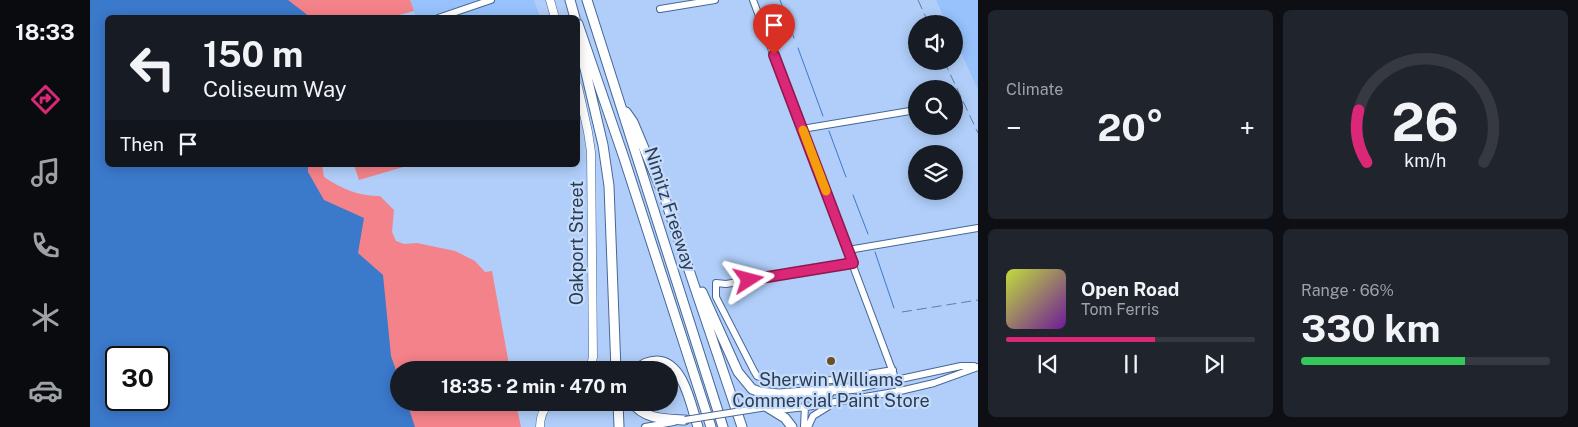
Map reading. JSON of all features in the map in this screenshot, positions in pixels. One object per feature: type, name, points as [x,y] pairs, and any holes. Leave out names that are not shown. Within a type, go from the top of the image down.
[{"type":"highway","points":[[570,0],[575,15]]},
{"type":"highway","name":"Nimitz Freeway","points":[[587,0],[723,427]]},
{"type":"highway","name":"Nimitz Freeway","points":[[580,31],[624,158],[710,427]]},
{"type":"highway","points":[[580,37],[582,56],[603,145],[609,186],[616,361]]},
{"type":"highway","points":[[621,106],[633,122],[664,196],[742,427]]},
{"type":"highway","points":[[688,268],[699,287],[738,372],[752,388],[760,392],[779,394],[858,388]]},
{"type":"highway","points":[[678,373],[682,378],[698,427]]},
{"type":"highway","points":[[767,407],[785,418],[792,427]]},
{"type":"highway","points":[[618,411],[619,427]]},
{"type":"highway","points":[[639,411],[660,419],[686,420]]},
{"type":"main road","points":[[550,0],[554,15]]},
{"type":"main road","name":"Oakport Street","points":[[580,96],[591,152],[591,361]]},
{"type":"main road","points":[[540,427],[543,411]]},
{"type":"street","points":[[447,15],[491,0]]},
{"type":"street","points":[[660,9],[715,0]]},
{"type":"street","points":[[753,0],[900,391]]},
{"type":"street","points":[[802,129],[908,111]]},
{"type":"street","points":[[848,250],[978,228]]},
{"type":"street","points":[[853,263],[726,284],[716,283],[716,297],[754,371],[762,378],[819,381],[893,370]]},
{"type":"street","points":[[767,407],[772,403],[897,381],[961,366],[978,367]]},
{"type":"street","points":[[646,427],[767,407],[779,410],[833,404],[934,383],[978,367]]},
{"type":"street","points":[[804,398],[806,407],[804,427]]},
{"type":"street","points":[[808,427],[813,416],[833,404]]},
{"type":"shaded area","points":[[90,0],[410,0],[414,11],[399,15],[105,15],[105,167],[322,167],[324,177],[337,185],[357,193],[380,196],[394,210],[392,232],[396,241],[404,244],[417,243],[455,251],[475,261],[485,272],[492,271],[508,361],[390,361],[390,411],[518,411],[521,427],[90,427]]},
{"type":"shaded area","points":[[90,0],[288,0],[307,15],[105,15],[105,167],[308,167],[308,172],[324,200],[364,218],[358,253],[383,275],[393,361],[390,361],[390,411],[410,411],[415,427],[90,427]]},
{"type":"shaded area","points":[[410,0],[534,0],[539,15],[415,15]]},
{"type":"shaded area","points":[[936,0],[978,0],[978,90],[963,57],[963,15],[943,15]]},
{"type":"shaded area","points":[[355,167],[403,167],[359,180]]},
{"type":"waterway","points":[[780,0],[794,38]]},
{"type":"waterway","points":[[798,48],[823,116]]},
{"type":"waterway","points":[[829,131],[846,177]]},
{"type":"waterway","points":[[853,195],[868,234]]},
{"type":"waterway","points":[[875,252],[894,308]]},
{"type":"railway","points":[[918,0],[925,15]]},
{"type":"railway","points":[[948,70],[978,133]]},
{"type":"railway","points":[[902,312],[978,300]]},
{"type":"slow traffic","points":[[803,130],[826,191]]},
{"type":"place","name":"Sherwin Williams Commercial Paint Store","points":[[831,361]]},
{"type":"route","points":[[749,280],[853,263],[774,55]]}]
